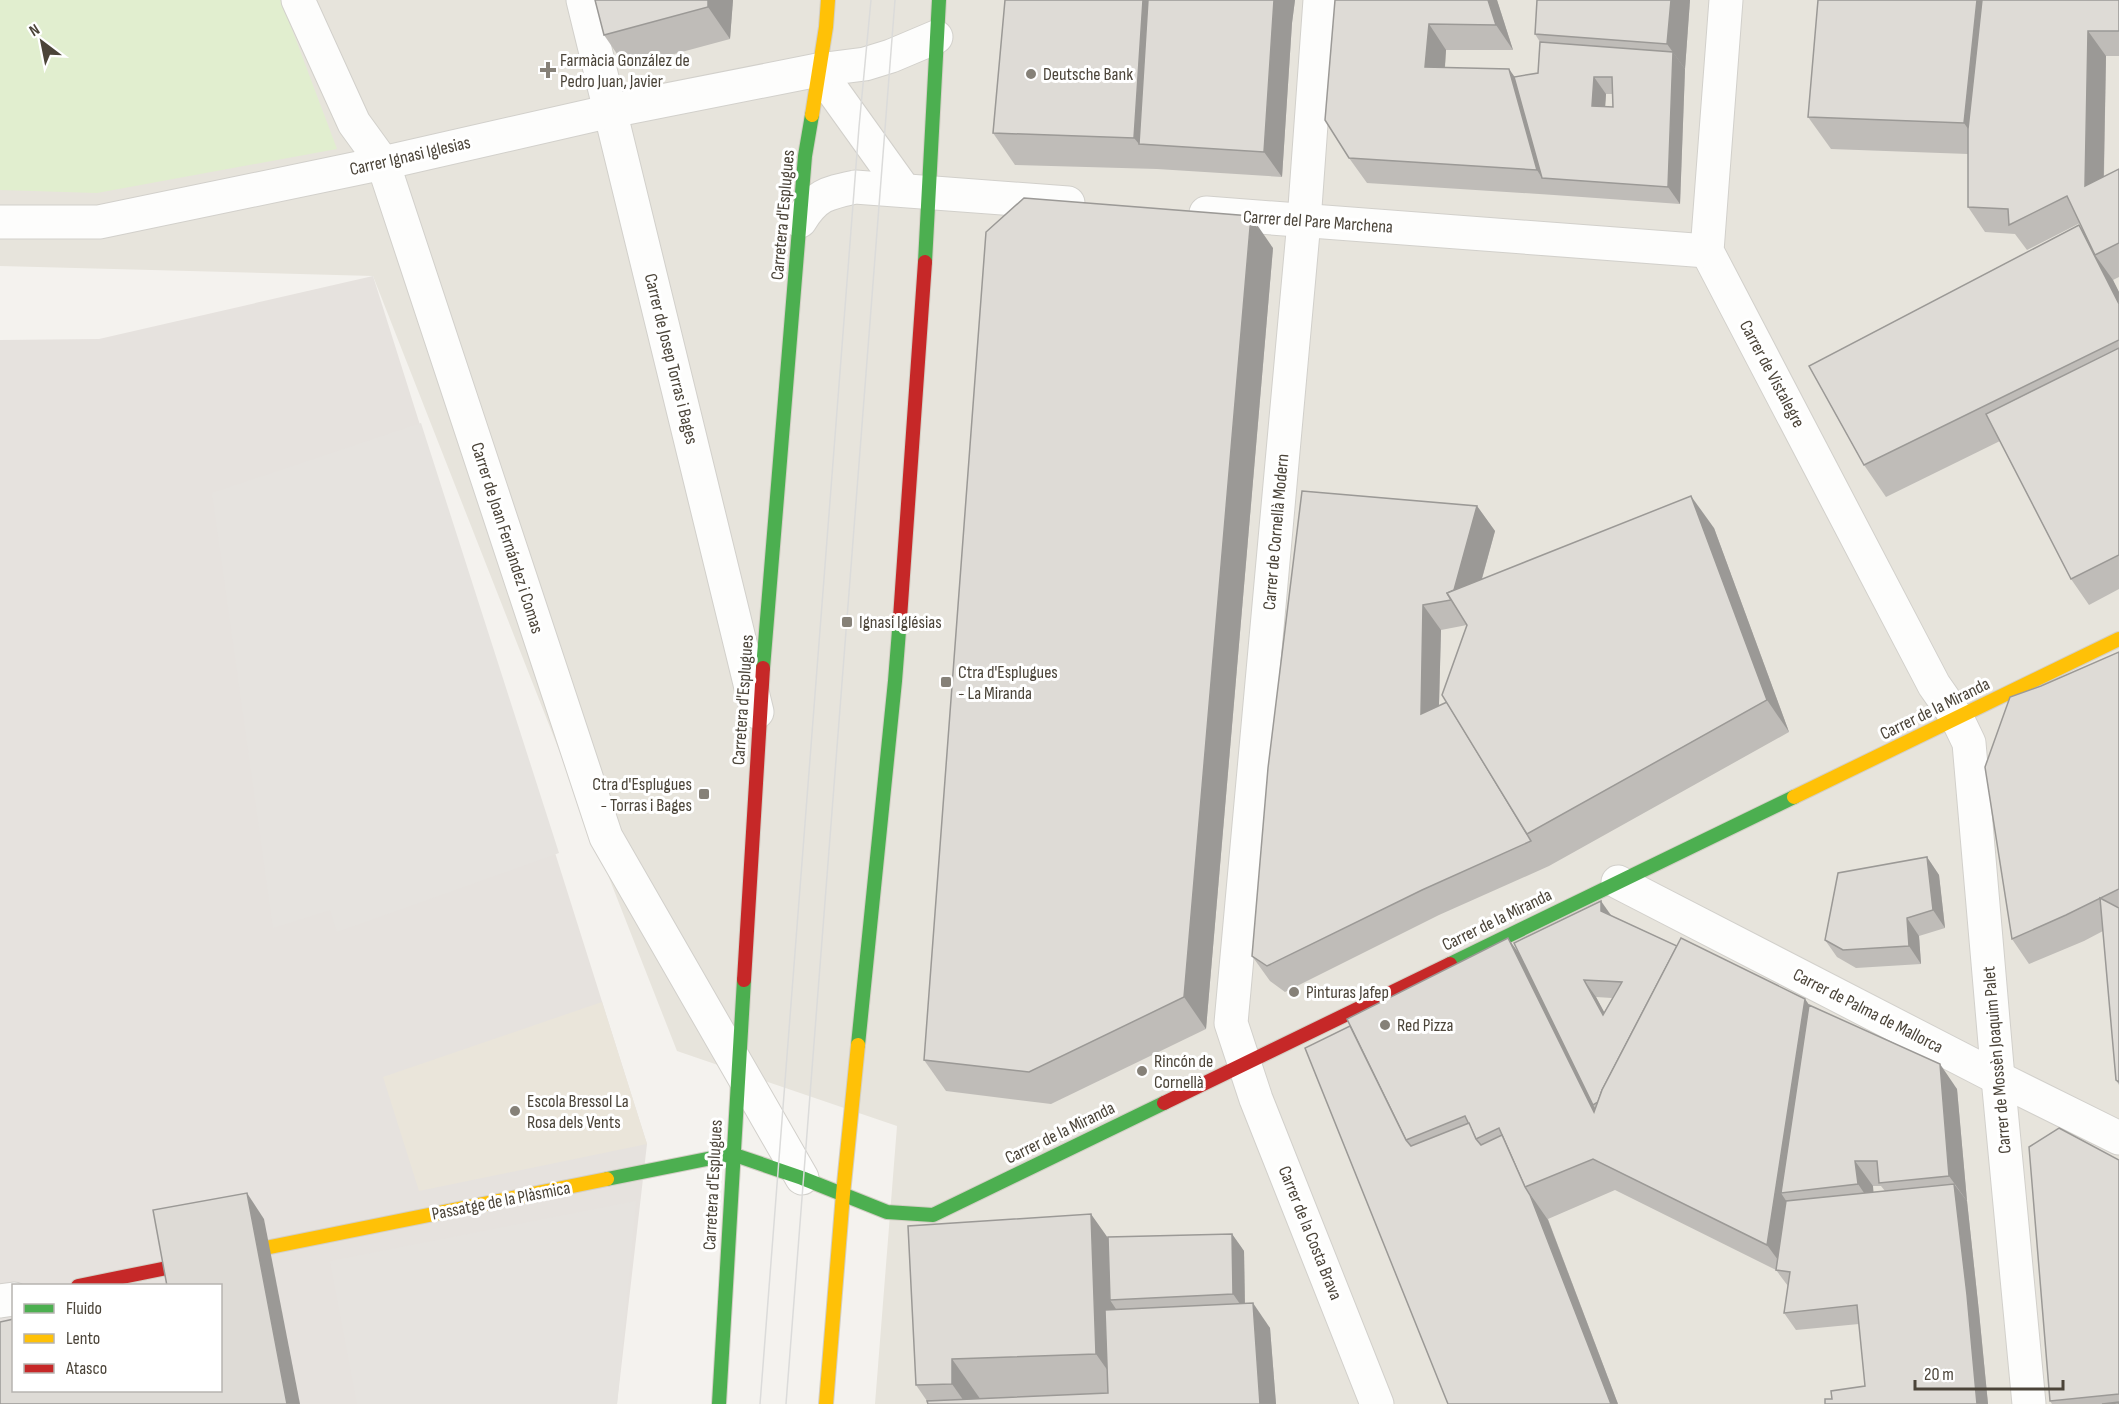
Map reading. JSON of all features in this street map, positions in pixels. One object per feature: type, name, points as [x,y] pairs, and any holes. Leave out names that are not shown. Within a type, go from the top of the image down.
[{"type":"street","name":"Carrer de Joan Fernández i Comas","points":[[298,0],[354,123],[383,163],[606,837],[802,1178]]},
{"type":"street","name":"Carrer de Josep Torras i Bages","points":[[583,0],[759,718]]},
{"type":"street","name":"Carretera d'Esplugues","points":[[719,1404],[759,718],[805,156],[826,27],[828,0]]},
{"type":"street","points":[[826,1404],[843,1194],[895,681],[916,192],[939,0]]},
{"type":"street","name":"Carrer de Cornellà Modern","points":[[1244,1062],[1231,1023],[1304,221],[1320,0]]},
{"type":"street","points":[[1707,251],[1726,0]]},
{"type":"street","name":"Carrer Ignasi Iglesias","points":[[0,222],[99,222],[383,163],[611,111],[818,70],[865,64],[936,37]]},
{"type":"street","points":[[818,70],[916,192]]},
{"type":"street","points":[[800,221],[809,206],[830,192],[855,187],[1102,206]]},
{"type":"street","name":"Carrer del Pare Marchena","points":[[1174,211],[1707,251]]},
{"type":"street","name":"Carrer de Vistalegre","points":[[1707,251],[1934,685],[1957,718]]},
{"type":"street","name":"Carrer de la Miranda","points":[[732,1154],[802,1178],[887,1212],[933,1215],[2119,639]]},
{"type":"street","name":"Carrer de Mossèn Joaquim Palet","points":[[1957,718],[1969,743],[2029,1404]]},
{"type":"street","name":"Carrer de Palma de Mallorca","points":[[1618,882],[2119,1138]]},
{"type":"street","name":"Carrer de la Costa Brava","points":[[1244,1062],[1256,1099],[1377,1404]]},
{"type":"street","name":"Passatge de la Plàsmica","points":[[270,1247],[732,1154]]},
{"type":"street","points":[[88,1284],[177,1266]]},
{"type":"shaded area","points":[[0,0],[2119,0],[2119,1404],[875,1404],[897,1126],[677,1051],[373,276],[0,266]]},
{"type":"shaded area","points":[[373,276],[647,1144],[617,1404],[0,1404],[0,340],[99,339]]},
{"type":"shaded area","points":[[421,423],[559,853],[337,932],[330,910],[273,928],[212,493]]},
{"type":"shaded area","name":"Escola Bressol La Rosa dels Vents","points":[[602,1002],[647,1144],[419,1191],[383,1077]]},
{"type":"shaded area","points":[[636,1201],[617,1404],[357,1404],[330,1261]]},
{"type":"green space","points":[[0,0],[281,0],[337,149],[97,193],[0,190]]},
{"type":"building","points":[[595,0],[708,0],[708,7],[604,35]]},
{"type":"building","points":[[1005,0],[1143,0],[1134,138],[993,133]]},
{"type":"building","points":[[1148,0],[1274,0],[1264,152],[1139,144]]},
{"type":"building","points":[[1335,0],[1488,0],[1496,25],[1429,24],[1425,67],[1509,69],[1537,170],[1349,158],[1325,120]]},
{"type":"building","points":[[1537,0],[1671,0],[1667,44],[1535,34]]},
{"type":"building","points":[[1818,0],[1977,0],[1964,123],[1808,117]]},
{"type":"building","points":[[1982,0],[2119,0],[2119,31],[2088,31],[2085,186],[2119,169],[2119,243],[2095,255],[2067,196],[2009,225],[2008,209],[1968,207],[1968,129]]},
{"type":"building","points":[[1540,42],[1673,52],[1668,187],[1542,178],[1514,77],[1538,73]],"holes":[[[1594,77],[1612,77],[1613,107],[1592,106]]]},
{"type":"building","points":[[1024,198],[1251,216],[1184,997],[1029,1072],[924,1060],[986,232]]},
{"type":"building","points":[[2079,225],[2119,304],[2119,340],[1864,465],[1809,366]]},
{"type":"building","points":[[2119,348],[2119,555],[2071,579],[1986,414]]},
{"type":"building","points":[[1302,491],[1477,506],[1454,590],[1447,593],[1451,600],[1423,605],[1421,714],[1447,702],[1531,841],[1422,890],[1267,966],[1252,956],[1268,768]]},
{"type":"building","points":[[1691,496],[1767,700],[1527,834],[1442,695],[1467,625],[1447,593]]},
{"type":"building","points":[[2119,652],[2119,889],[2012,939],[1985,767],[2010,697]]},
{"type":"building","points":[[1927,857],[1933,910],[1907,918],[1909,946],[1843,950],[1825,940],[1838,873]]},
{"type":"building","points":[[2100,898],[2119,908],[2119,1082],[2116,1080]]},
{"type":"building","points":[[1601,901],[1601,911],[1677,946],[1602,1090],[1598,1102],[1593,1105],[1514,943]],"holes":[[[1584,980],[1622,982],[1603,1015]]]},
{"type":"building","points":[[1508,938],[1594,1112],[1602,1090],[1681,938],[1805,999],[1767,1245],[1593,1159],[1525,1187],[1499,1128],[1476,1139],[1465,1116],[1406,1140],[1347,1019]]},
{"type":"building","points":[[1809,1005],[1940,1064],[1949,1176],[1879,1183],[1877,1161],[1855,1161],[1858,1184],[1781,1193]]},
{"type":"building","points":[[1350,1026],[1411,1146],[1469,1123],[1481,1145],[1502,1135],[1530,1195],[1611,1404],[1448,1404],[1305,1048]]},
{"type":"building","points":[[2059,1128],[2119,1160],[2119,1394],[2050,1401],[2029,1147]]},
{"type":"building","points":[[1954,1184],[1977,1404],[1825,1404],[1825,1399],[1832,1399],[1831,1391],[1865,1386],[1857,1305],[1784,1313],[1790,1272],[1776,1270],[1786,1201]]},
{"type":"building","points":[[247,1193],[287,1404],[0,1404],[0,1322],[12,1319],[12,1392],[222,1392],[222,1284],[167,1284],[153,1210]]},
{"type":"building","points":[[1091,1214],[1096,1354],[952,1359],[952,1384],[916,1385],[908,1226]]},
{"type":"building","points":[[1232,1234],[1233,1294],[1110,1300],[1108,1237]]},
{"type":"building","points":[[1253,1303],[1260,1404],[928,1404],[927,1401],[1108,1393],[1105,1310]]},
{"type":"tram line","points":[[760,1404],[859,127],[871,0]]},
{"type":"tram line","points":[[786,1404],[895,0]]},
{"type":"traffic: fast","points":[[925,262],[939,0]]},
{"type":"traffic: fast","points":[[763,668],[805,156],[812,115]]},
{"type":"traffic: fast","points":[[858,1045],[900,618]]},
{"type":"traffic: fast","points":[[1450,964],[1794,797]]},
{"type":"traffic: fast","points":[[719,1404],[744,980]]},
{"type":"traffic: fast","points":[[607,1179],[732,1154],[802,1178],[887,1212],[933,1215],[1164,1103]]},
{"type":"traffic: slow","points":[[812,115],[828,0]]},
{"type":"traffic: slow","points":[[1794,797],[2119,639]]},
{"type":"traffic: slow","points":[[826,1404],[858,1045]]},
{"type":"traffic: slow","points":[[270,1247],[607,1179]]},
{"type":"traffic: jam","points":[[900,618],[925,262]]},
{"type":"traffic: jam","points":[[744,980],[763,668]]},
{"type":"traffic: jam","points":[[1164,1103],[1450,964]]},
{"type":"traffic: jam","points":[[88,1284],[177,1266]]},
{"type":"place","name":"Farmàcia González de Pedro Juan, Javier","points":[[548,70]]},
{"type":"place","name":"Deutsche Bank","points":[[1031,74]]},
{"type":"place","name":"Ignasi Iglésias","points":[[847,622]]},
{"type":"place","name":"Ctra d'Esplugues - La Miranda","points":[[946,682]]},
{"type":"place","name":"Ctra d'Esplugues - Torras i Bages","points":[[704,794]]},
{"type":"place","name":"Pinturas Jafep","points":[[1294,992]]},
{"type":"place","name":"Red Pizza","points":[[1385,1025]]},
{"type":"place","name":"Rincón de Cornellà","points":[[1142,1071]]},
{"type":"place","name":"Escola Bressol La Rosa dels Vents","points":[[515,1111]]}]
